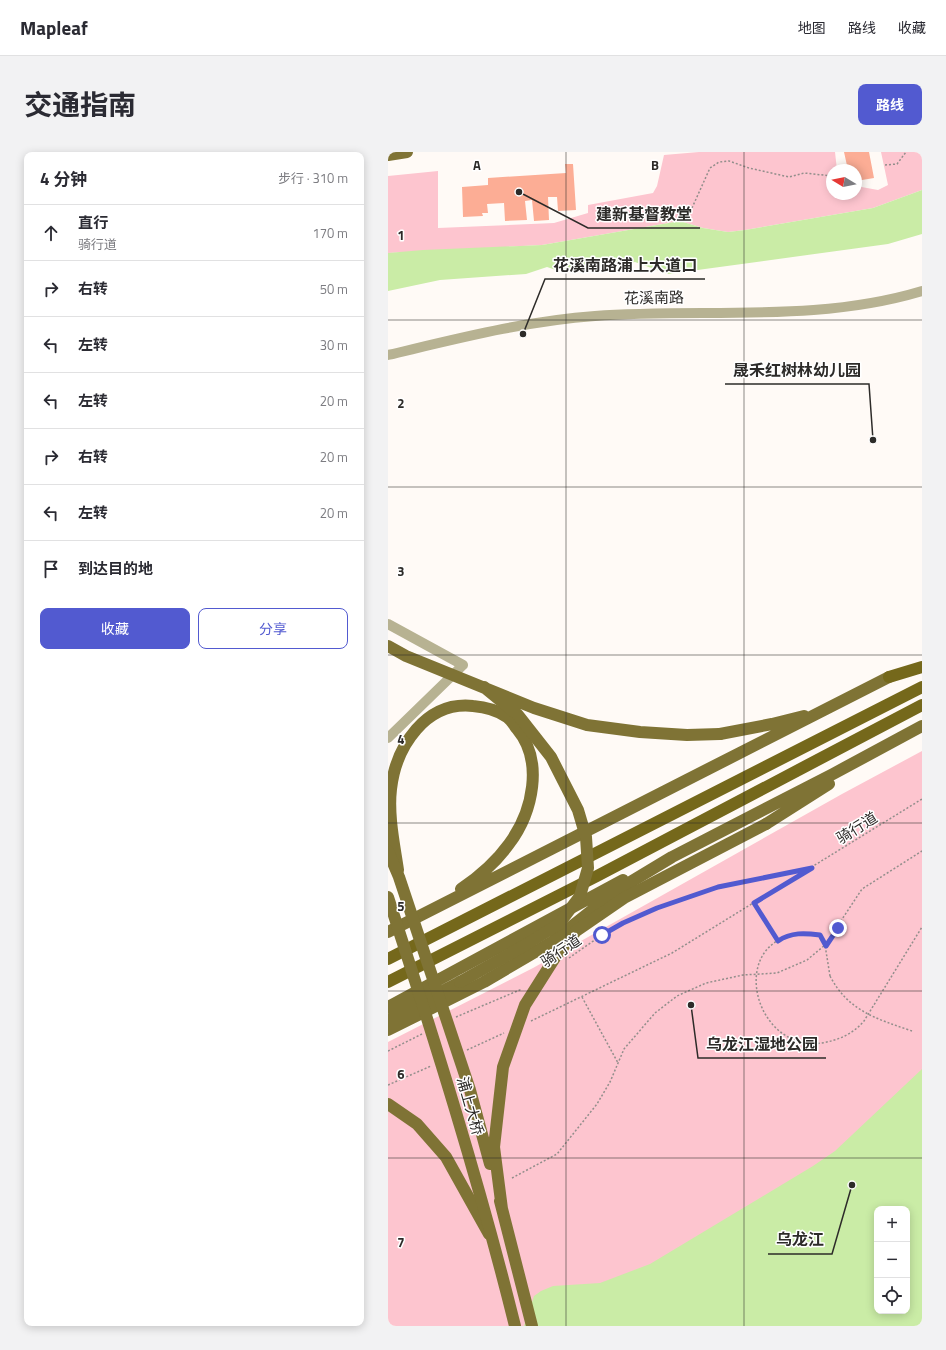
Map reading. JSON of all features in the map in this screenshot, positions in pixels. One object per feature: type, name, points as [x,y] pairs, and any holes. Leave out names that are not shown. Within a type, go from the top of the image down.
[{"type":"highway","points":[[889,677],[922,667]]},
{"type":"highway","points":[[388,958],[922,687]]},
{"type":"highway","points":[[388,982],[610,869],[922,705]]},
{"type":"main road","points":[[388,155],[407,152]]},
{"type":"main road","points":[[388,646],[406,656],[534,708],[587,724],[640,732],[687,735],[720,734],[772,724],[829,709]]},
{"type":"main road","points":[[388,932],[829,709],[889,677]]},
{"type":"main road","points":[[388,1020],[460,982],[559,924],[580,896],[588,868],[586,837],[578,810],[551,757],[518,715],[484,687]]},
{"type":"main road","points":[[399,877],[390,809],[394,770],[404,747],[419,725],[440,710],[447,708],[460,705],[487,708],[507,718],[526,739],[533,769],[532,788],[523,820],[510,843],[487,870],[426,913]]},
{"type":"main road","points":[[502,1209],[494,1147],[503,1067],[525,1006],[556,956],[576,931],[624,898],[766,824],[920,727]]},
{"type":"main road","points":[[388,1007],[604,889],[672,857],[833,774],[920,727]]},
{"type":"main road","points":[[388,850],[399,877],[470,1090],[532,1326]]},
{"type":"main road","points":[[388,1030],[484,982],[552,942],[619,890],[672,857]]},
{"type":"main road","name":"浦上大桥","points":[[388,897],[428,1019],[495,1246],[515,1326]]},
{"type":"main road","points":[[388,1104],[417,1124],[446,1157],[495,1246]]},
{"type":"street","name":"花溪南路","points":[[388,355],[499,330],[562,319],[656,313],[829,310],[885,301],[922,291]]},
{"type":"street","points":[[388,624],[463,665],[388,738]]},
{"type":"path","points":[[885,165],[897,164],[906,152]]},
{"type":"path","points":[[687,219],[710,168],[719,162],[729,161],[748,168],[789,177],[804,173],[826,175]]},
{"type":"path","name":"骑行道","points":[[569,958],[623,923],[657,908],[718,887],[812,868],[922,799]]},
{"type":"path","points":[[512,1178],[557,1154],[597,1104],[610,1082],[624,1049],[655,1013],[677,996],[706,983],[755,974],[777,972],[808,960],[826,946],[862,889],[922,851]]},
{"type":"path","points":[[527,1023],[672,953],[812,868]]},
{"type":"path","points":[[754,903],[778,941]]},
{"type":"path","points":[[912,1031],[875,1018],[853,1006],[837,990],[830,976],[826,946],[820,935],[802,932],[783,937],[770,946],[762,957],[755,974],[756,994],[762,1010],[783,1034],[796,1040],[816,1044],[843,1038],[864,1021],[922,927]]},
{"type":"path","points":[[455,1018],[524,988]]},
{"type":"path","points":[[582,996],[618,1063]]},
{"type":"path","points":[[388,1051],[428,1031]]},
{"type":"path","points":[[464,1051],[506,1032]]},
{"type":"path","points":[[388,1085],[437,1063]]},
{"type":"shaded area","points":[[699,152],[835,152],[836,164],[826,164],[826,200],[862,200],[862,187],[878,190],[888,185],[881,152],[922,152],[922,190],[873,208],[745,230],[728,232],[703,228],[680,221],[542,245],[388,253],[388,176],[438,171],[438,228],[554,223],[588,213],[588,205],[653,193],[657,186],[664,155]]},
{"type":"shaded area","points":[[922,190],[922,234],[888,244],[668,274],[635,262],[562,272],[547,267],[526,274],[440,280],[388,291],[388,253],[542,245],[680,221],[703,228],[728,232],[745,230],[873,208]]},
{"type":"shaded area","points":[[922,751],[922,1092],[841,1168],[534,1326],[388,1326],[388,1042],[533,968],[842,794]]},
{"type":"shaded area","points":[[922,1069],[922,1326],[524,1326],[534,1296],[541,1291],[553,1286],[600,1283],[650,1264],[813,1166],[835,1151]]},
{"type":"building","points":[[844,152],[869,152],[874,178],[862,180],[862,164],[847,164]]},
{"type":"building","points":[[565,164],[573,164],[576,210],[558,211],[557,197],[548,197],[549,220],[534,221],[532,200],[525,201],[527,220],[505,221],[504,203],[487,204],[488,213],[482,213],[483,216],[463,217],[462,187],[488,185],[488,178],[566,173]]},
{"type":"place","name":"建新基督教堂","points":[[519,192]]},
{"type":"place","name":"花溪南路浦上大道口","points":[[523,334]]},
{"type":"place","name":"晟禾红树林幼儿园","points":[[873,440]]},
{"type":"place","name":"乌龙江湿地公园","points":[[691,1005]]},
{"type":"place","name":"乌龙江","points":[[852,1185]]},
{"type":"route","points":[[602,935],[623,923],[657,908],[718,887],[812,868],[754,903],[778,941],[783,937],[802,932],[820,935],[826,946],[838,928]]}]
